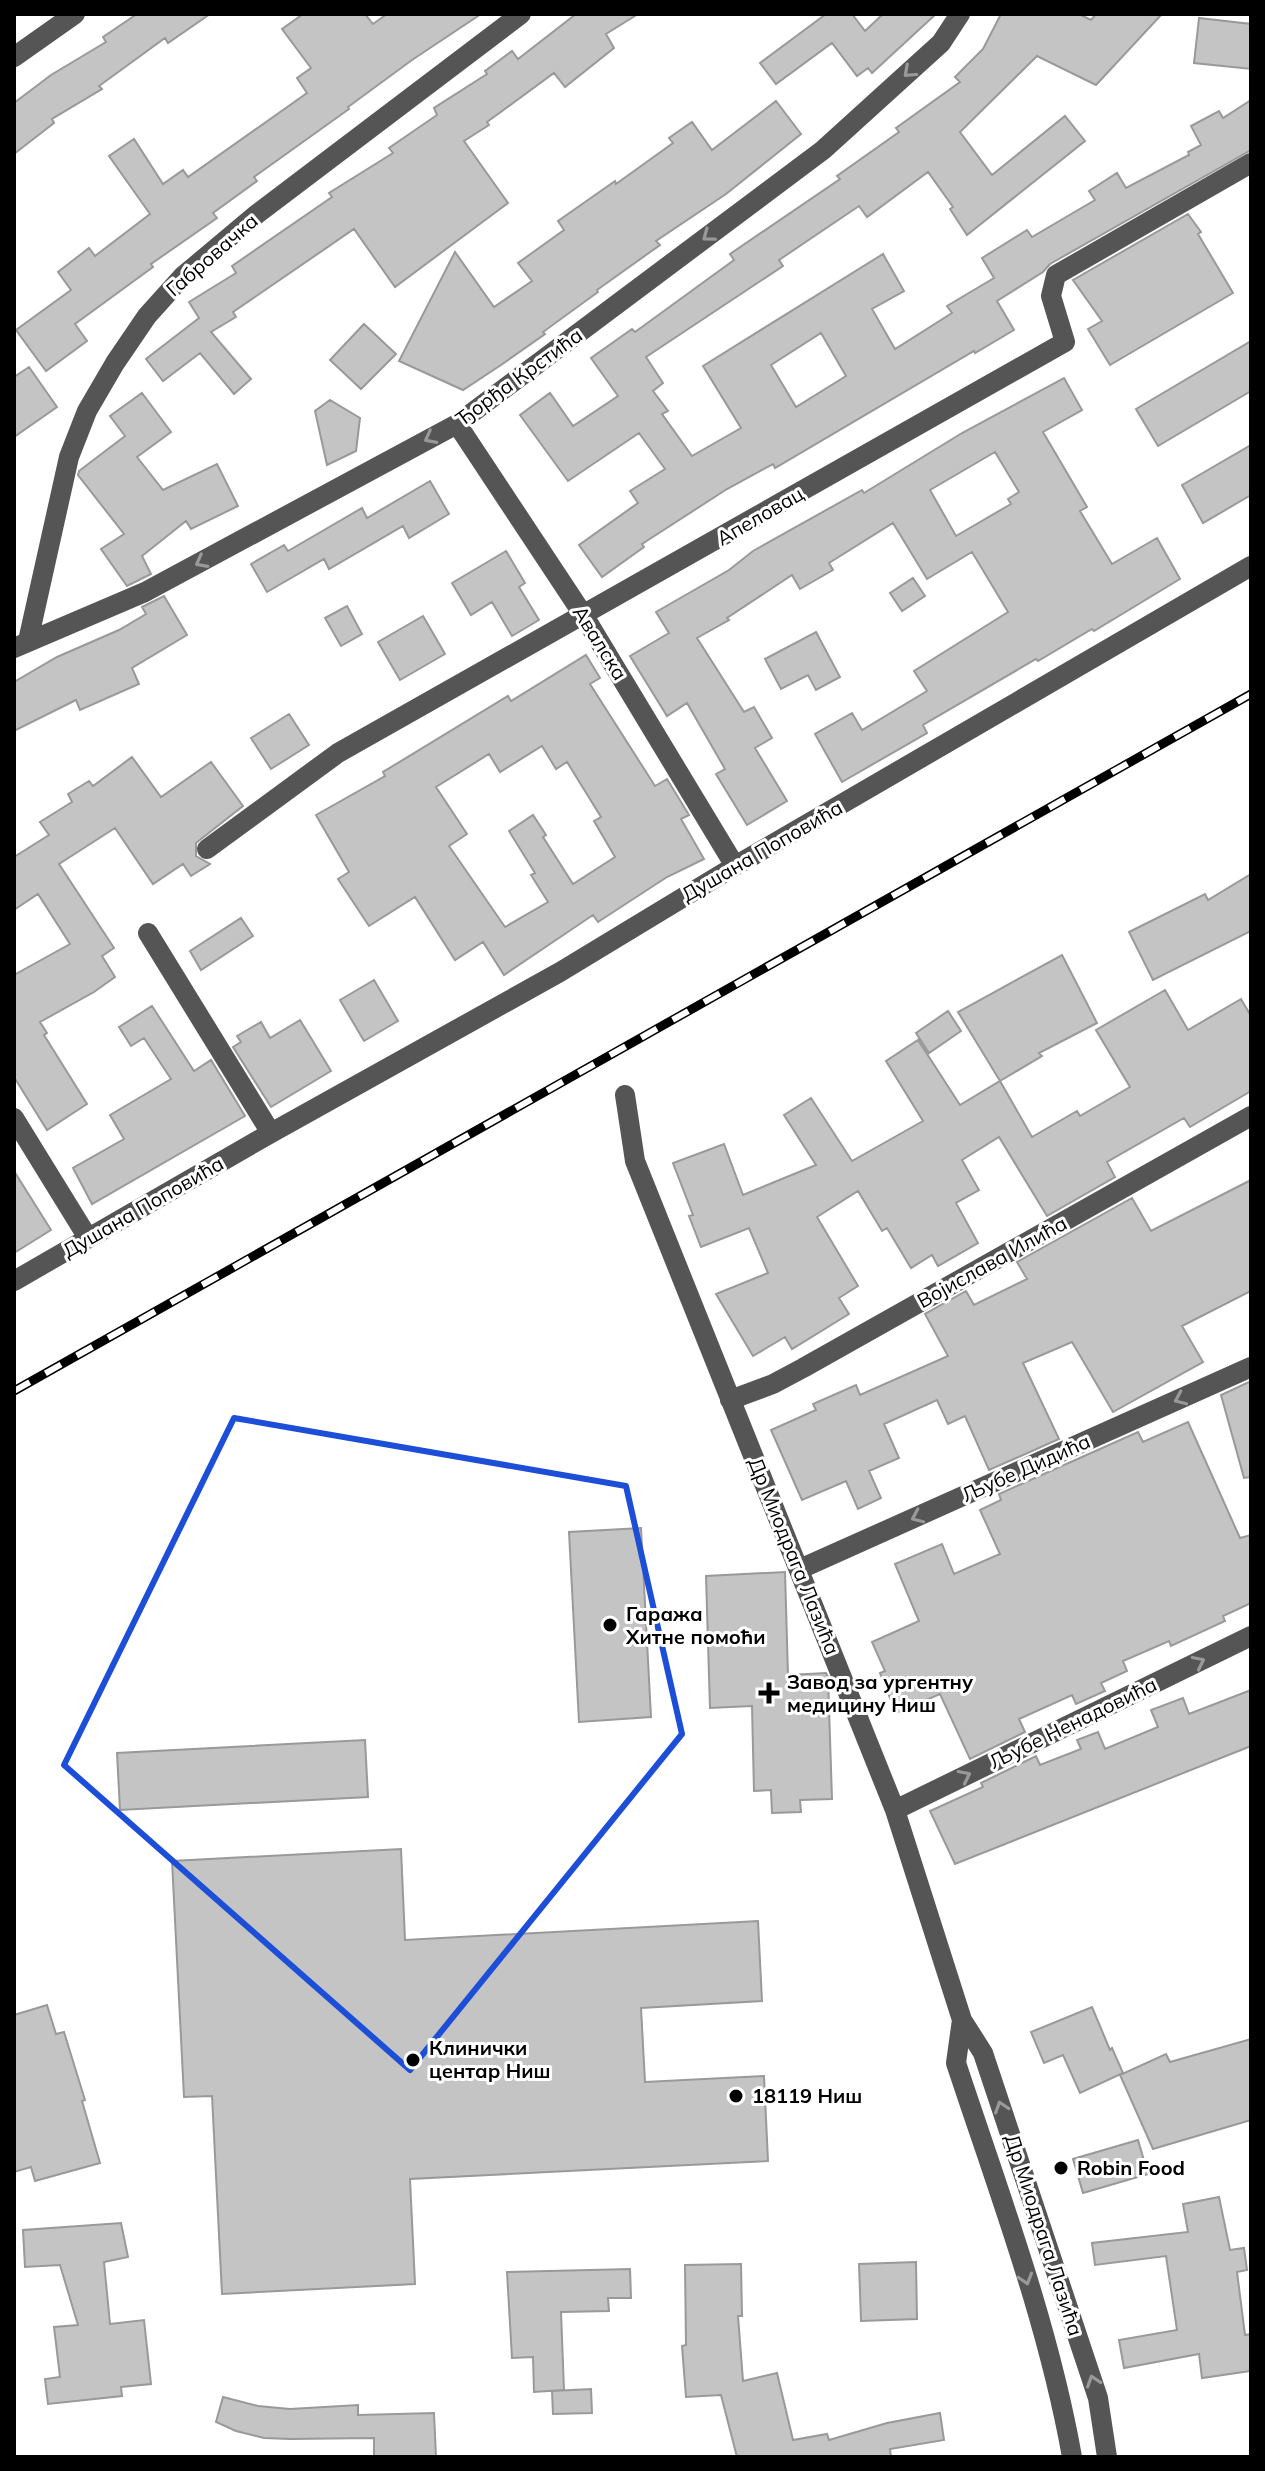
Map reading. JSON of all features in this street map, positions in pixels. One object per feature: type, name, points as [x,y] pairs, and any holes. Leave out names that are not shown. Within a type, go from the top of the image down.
[{"type":"street","points":[[14,57],[75,14]]},
{"type":"street","name":"Габровачка","points":[[21,644],[69,457],[87,411],[147,316],[183,276],[257,214],[521,14]]},
{"type":"street","name":"Ђорђа Крстића","points":[[21,644],[145,592],[457,424],[823,150],[941,43],[960,14]]},
{"type":"street","name":"Апеловац","points":[[207,849],[338,753],[1065,342],[1051,296],[1056,275],[1251,163]]},
{"type":"street","name":"Авалска","points":[[457,424],[584,616],[735,866]]},
{"type":"street","name":"Душана Поповића","points":[[14,1281],[560,972],[735,866],[1251,566]]},
{"type":"street","points":[[148,933],[271,1133]]},
{"type":"street","name":"Др Миодрага Лазића","points":[[625,1095],[635,1161],[895,1810],[962,2020],[983,2053],[1098,2398],[1107,2457]]},
{"type":"street","name":"Војислава Илића","points":[[730,1400],[773,1384],[803,1368],[1251,1116]]},
{"type":"street","points":[[14,1118],[88,1238]]},
{"type":"street","name":"Љубе Дидића","points":[[800,1569],[1251,1367]]},
{"type":"street","name":"Љубе Ненадовића","points":[[895,1810],[1251,1636]]},
{"type":"street","name":"Др Миодрага Лазића","points":[[962,2020],[956,2063],[1048,2347],[1062,2399],[1072,2457]]},
{"type":"highlighted area","points":[[234,1418],[626,1486],[682,1734],[410,2070],[64,1765]]},
{"type":"building","points":[[137,14],[210,14],[168,43],[165,38],[99,86],[102,89],[52,119],[54,123],[14,154],[14,103],[51,75],[106,42],[103,37]]},
{"type":"building","points":[[303,14],[365,14],[373,24],[387,14],[481,14],[412,60],[254,177],[257,181],[213,213],[217,218],[151,264],[153,267],[75,324],[87,341],[46,371],[16,330],[71,290],[58,272],[89,248],[95,256],[150,214],[109,156],[134,139],[163,184],[183,170],[188,177],[307,93],[297,78],[311,68],[282,29]]},
{"type":"building","points":[[576,14],[638,14],[606,34],[614,48],[565,87],[554,73],[464,141],[508,203],[395,287],[354,229],[233,312],[236,317],[211,332],[251,379],[234,394],[200,353],[163,381],[146,359],[199,318],[189,302],[236,273],[232,266],[332,197],[329,193],[393,153],[389,148],[437,115],[434,108],[487,74],[485,71],[512,51],[518,59]]},
{"type":"building","points":[[826,14],[852,14],[865,31],[883,14],[936,14],[872,73],[868,68],[857,76],[832,43],[776,84],[760,63]]},
{"type":"building","points":[[1001,14],[1079,14],[1091,20],[1096,14],[1162,14],[1096,85],[1037,56],[960,132],[992,175],[1065,116],[1085,141],[967,235],[950,209],[953,207],[928,172],[867,217],[859,206],[779,260],[783,266],[646,357],[663,383],[653,391],[668,411],[662,414],[692,456],[741,428],[703,366],[883,254],[904,291],[872,309],[895,349],[952,313],[947,306],[994,278],[982,258],[1027,230],[1032,237],[1095,200],[1089,191],[1117,173],[1126,188],[1189,155],[1188,152],[1201,145],[1191,126],[1219,111],[1223,118],[1251,100],[1251,150],[1050,264],[1043,272],[997,301],[1014,330],[775,468],[773,464],[727,489],[642,544],[644,547],[602,577],[579,545],[638,503],[630,491],[665,469],[639,433],[568,481],[520,415],[550,393],[573,426],[618,396],[591,358],[632,329],[635,332],[734,260],[730,254],[840,179],[837,176],[899,132],[896,128],[960,82],[955,77],[983,49]],"holes":[[[821,333],[846,376],[796,407],[771,365]]]},
{"type":"building","points":[[1199,18],[1251,24],[1251,69],[1194,63]]},
{"type":"building","points":[[776,101],[801,134],[726,194],[656,241],[660,245],[501,365],[463,390],[399,361],[455,252],[494,307],[532,281],[518,263],[564,230],[558,221],[673,143],[669,138],[692,122],[712,150]]},
{"type":"building","points":[[1188,214],[1233,293],[1110,365],[1088,329],[1102,321],[1073,280]]},
{"type":"building","points":[[364,324],[396,354],[361,389],[330,360]]},
{"type":"building","points":[[1251,341],[1251,391],[1158,446],[1136,409]]},
{"type":"building","points":[[29,367],[57,407],[14,437],[14,377]]},
{"type":"building","points":[[1064,378],[1082,410],[1043,432],[1087,507],[1080,511],[1112,564],[1157,538],[1180,579],[1094,631],[1092,629],[1038,661],[1036,659],[923,725],[927,733],[842,782],[815,734],[852,713],[862,730],[927,691],[914,671],[1008,612],[972,552],[927,579],[893,523],[829,563],[833,570],[800,589],[792,575],[727,618],[729,620],[697,638],[744,712],[754,707],[772,738],[755,748],[787,801],[747,825],[716,774],[725,769],[687,703],[667,716],[630,656],[669,633],[656,612],[729,570],[753,551],[862,490],[864,493],[962,433]],"holes":[[[995,452],[1019,492],[1008,499],[1011,504],[956,536],[930,490]]]},
{"type":"building","points":[[142,393],[171,432],[137,457],[163,490],[217,464],[238,506],[191,529],[186,521],[142,556],[151,574],[127,586],[101,549],[124,534],[78,475],[79,471],[125,436],[110,416]]},
{"type":"building","points":[[330,400],[360,418],[356,451],[327,465],[315,411]]},
{"type":"building","points":[[1251,445],[1251,495],[1203,523],[1182,485]]},
{"type":"building","points":[[430,481],[449,514],[409,538],[403,526],[329,569],[324,559],[267,592],[251,564],[284,545],[288,551],[362,508],[367,518]]},
{"type":"building","points":[[506,551],[525,583],[519,587],[539,620],[512,636],[492,602],[471,615],[452,583]]},
{"type":"building","points":[[913,578],[925,596],[902,611],[890,593]]},
{"type":"building","points":[[164,596],[187,635],[132,668],[139,684],[80,710],[76,700],[14,731],[14,682],[57,657],[119,630],[146,614],[142,607]]},
{"type":"building","points":[[347,606],[362,634],[341,646],[325,618]]},
{"type":"building","points":[[423,616],[445,654],[400,680],[378,642]]},
{"type":"building","points":[[816,632],[840,677],[816,690],[808,675],[781,689],[765,659]]},
{"type":"building","points":[[586,655],[600,678],[590,684],[655,786],[667,779],[689,815],[681,819],[704,859],[667,877],[598,922],[593,915],[504,975],[483,942],[455,960],[415,897],[369,926],[338,879],[349,872],[316,815],[385,776],[383,772],[508,696],[511,701]],"holes":[[[542,746],[556,769],[567,762],[601,817],[594,821],[615,857],[573,884],[533,815],[509,831],[535,873],[531,875],[548,902],[505,927],[449,846],[467,834],[436,787],[489,754],[500,772]]]},
{"type":"building","points":[[289,714],[309,745],[271,769],[251,738]]},
{"type":"building","points":[[132,757],[161,797],[211,762],[243,806],[196,843],[196,856],[210,864],[191,876],[183,864],[153,884],[115,828],[59,864],[114,948],[102,956],[115,977],[40,1022],[47,1033],[44,1035],[87,1104],[47,1130],[14,1077],[14,975],[70,944],[38,894],[14,910],[14,857],[49,835],[40,822],[72,802],[68,794],[89,781],[93,786]]},
{"type":"building","points":[[1251,874],[1251,931],[1153,980],[1129,932],[1205,894],[1208,900]]},
{"type":"building","points":[[241,918],[253,936],[201,970],[190,951]]},
{"type":"building","points":[[1062,955],[1097,1023],[1039,1053],[1042,1056],[1000,1081],[958,1012]]},
{"type":"building","points":[[374,980],[398,1021],[364,1041],[340,1000]]},
{"type":"building","points":[[1165,990],[1188,1030],[1241,999],[1251,1016],[1251,1091],[1190,1127],[1184,1118],[1107,1162],[1115,1177],[1047,1216],[999,1137],[962,1160],[979,1190],[956,1203],[978,1243],[938,1266],[932,1255],[911,1268],[887,1228],[882,1231],[858,1191],[817,1217],[858,1286],[839,1298],[849,1314],[792,1349],[785,1337],[753,1356],[716,1294],[768,1273],[749,1228],[701,1247],[689,1216],[693,1215],[673,1163],[724,1144],[743,1195],[816,1165],[784,1115],[811,1098],[852,1161],[923,1121],[886,1061],[918,1040],[960,1105],[1000,1081],[1032,1137],[1077,1111],[1080,1116],[1130,1087],[1096,1030]]},
{"type":"building","points":[[152,1006],[194,1071],[211,1060],[245,1116],[92,1204],[73,1168],[124,1139],[110,1115],[171,1079],[144,1038],[131,1046],[119,1027]]},
{"type":"building","points":[[948,1011],[961,1031],[929,1053],[916,1033]]},
{"type":"building","points":[[300,1020],[331,1071],[271,1107],[233,1047],[241,1042],[237,1036],[261,1022],[270,1038]]},
{"type":"building","points":[[14,1171],[51,1230],[14,1253]]},
{"type":"building","points":[[1251,1180],[1251,1291],[1182,1326],[1203,1362],[1113,1412],[1072,1342],[1023,1363],[1059,1439],[989,1470],[965,1416],[948,1424],[937,1400],[884,1424],[899,1458],[869,1471],[881,1498],[858,1509],[846,1481],[802,1500],[771,1430],[816,1410],[813,1404],[856,1385],[860,1395],[948,1356],[925,1314],[966,1291],[974,1305],[1027,1279],[1017,1262],[1132,1198],[1151,1231]]},
{"type":"building","points":[[1251,1381],[1251,1477],[1244,1478],[1221,1395]]},
{"type":"building","points":[[1188,1422],[1240,1538],[1251,1535],[1251,1603],[1223,1616],[1225,1621],[1171,1646],[1169,1641],[1123,1661],[1127,1671],[1101,1683],[1105,1691],[1076,1704],[1072,1695],[1019,1719],[1025,1732],[970,1759],[940,1694],[896,1713],[880,1673],[885,1671],[872,1642],[919,1621],[895,1564],[942,1544],[954,1574],[1000,1554],[980,1510],[1001,1500],[999,1494],[1138,1432],[1143,1442]]},
{"type":"building","name":"Гаража Хитне помоћи","points":[[641,1528],[651,1717],[579,1722],[569,1532]]},
{"type":"building","name":"Завод за ургентну медицину Ниш","points":[[785,1572],[788,1675],[826,1673],[828,1677],[832,1799],[800,1800],[801,1812],[772,1813],[771,1790],[754,1791],[752,1706],[710,1708],[706,1576]]},
{"type":"building","points":[[1251,1690],[1251,1746],[955,1864],[930,1811],[983,1787],[981,1783],[1036,1756],[1040,1765],[1081,1749],[1077,1740],[1098,1732],[1105,1749],[1158,1727],[1151,1710],[1183,1698],[1189,1714]]},
{"type":"building","points":[[365,1740],[368,1797],[120,1810],[117,1753]]},
{"type":"building","name":"Клинички центар Ниш","points":[[401,1849],[405,1940],[758,1921],[762,2001],[641,2008],[645,2082],[764,2076],[768,2161],[410,2179],[415,2284],[222,2294],[212,2096],[184,2097],[172,1861]]},
{"type":"building","points":[[47,2005],[56,2034],[64,2032],[100,2163],[35,2181],[31,2167],[14,2172],[14,2015]]},
{"type":"building","points":[[1092,2007],[1123,2073],[1080,2093],[1063,2055],[1044,2063],[1031,2032]]},
{"type":"building","points":[[1251,2039],[1251,2120],[1153,2149],[1120,2075],[1166,2054],[1170,2062]]},
{"type":"building","points":[[1138,2140],[1148,2174],[1083,2193],[1073,2159]]},
{"type":"building","points":[[1219,2197],[1230,2250],[1244,2248],[1247,2270],[1237,2272],[1245,2335],[1251,2334],[1251,2371],[1202,2378],[1199,2354],[1124,2368],[1119,2340],[1177,2330],[1166,2256],[1095,2265],[1092,2243],[1188,2232],[1183,2204]]},
{"type":"building","points":[[121,2223],[128,2257],[104,2262],[110,2324],[144,2320],[151,2384],[121,2387],[122,2396],[48,2404],[45,2379],[60,2377],[54,2327],[78,2325],[60,2265],[25,2267],[23,2230]]},
{"type":"building","points":[[916,2262],[917,2319],[861,2321],[859,2264]]},
{"type":"building","points":[[741,2264],[742,2316],[738,2316],[743,2381],[777,2373],[793,2440],[827,2434],[829,2440],[887,2423],[940,2413],[944,2440],[890,2449],[891,2457],[737,2457],[721,2395],[686,2397],[682,2346],[686,2345],[685,2265]]},
{"type":"building","points":[[630,2269],[631,2298],[608,2298],[609,2311],[561,2312],[564,2390],[534,2392],[533,2357],[512,2358],[507,2272]]},
{"type":"building","points":[[591,2389],[592,2413],[553,2414],[552,2391]]},
{"type":"building","points":[[223,2397],[258,2406],[290,2409],[358,2405],[358,2415],[434,2413],[436,2457],[374,2457],[374,2438],[264,2438],[236,2431],[216,2422]]},
{"type":"railway","points":[[14,1391],[1251,694]]},
{"type":"place","name":"Гаража Хитне помоћи","points":[[610,1625]]},
{"type":"place","name":"Завод за ургентну медицину Ниш","points":[[769,1693]]},
{"type":"place","name":"Клинички центар Ниш","points":[[413,2060]]},
{"type":"place","name":"18119 Ниш","points":[[736,2096]]},
{"type":"place","name":"Robin Food","points":[[1061,2168]]}]
